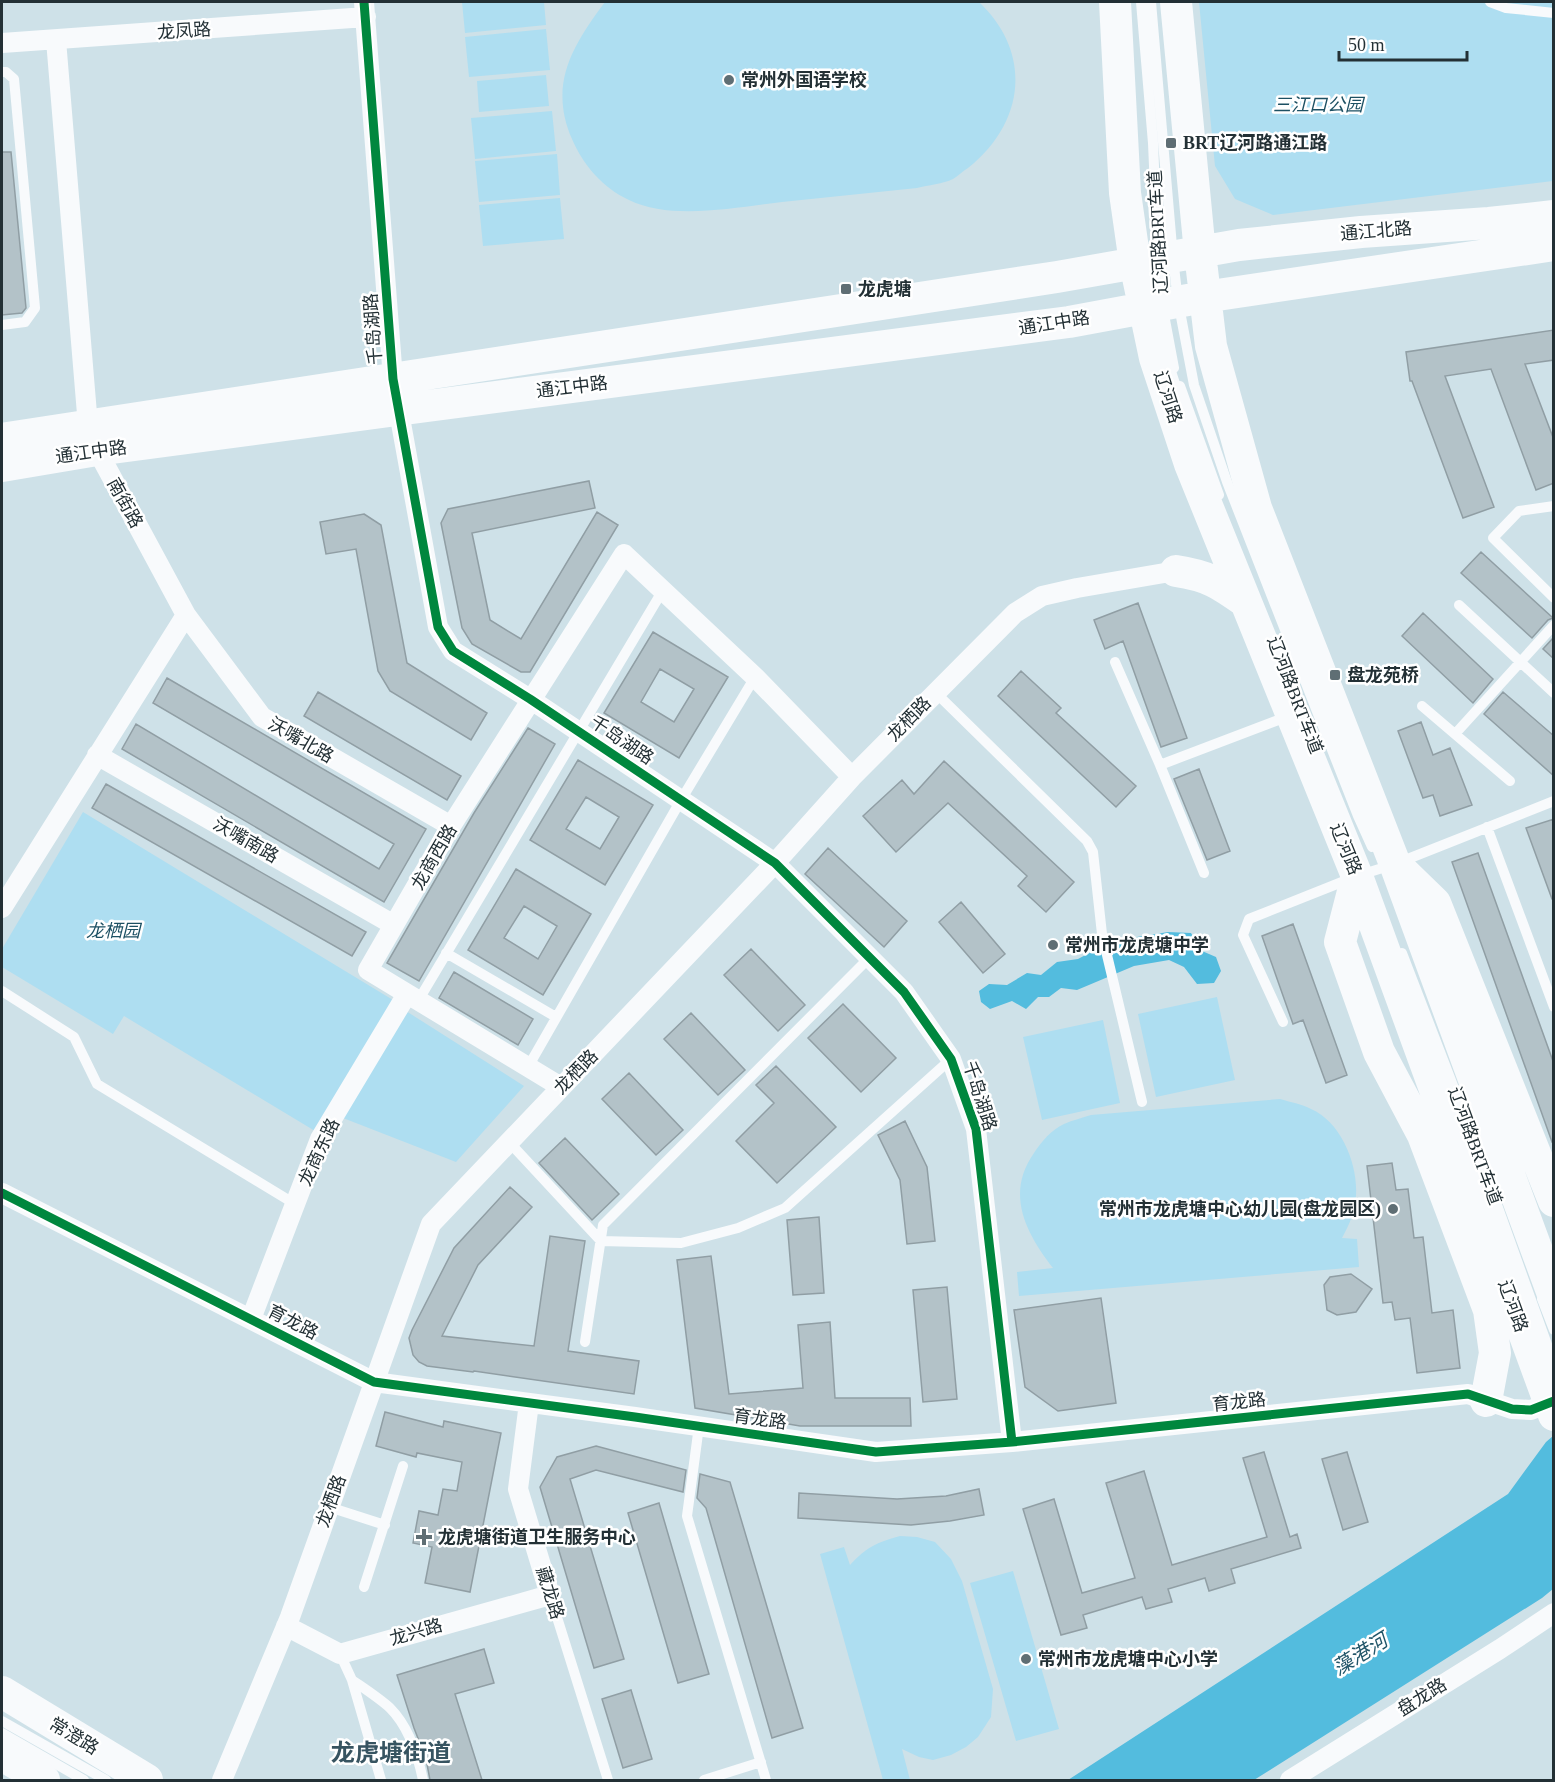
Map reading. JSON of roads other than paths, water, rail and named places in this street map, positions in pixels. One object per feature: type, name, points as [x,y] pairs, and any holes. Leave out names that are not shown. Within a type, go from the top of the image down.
[{"type":"main road","points":[[1115,2],[1125,194],[1166,258],[1172,302]]},
{"type":"main road","points":[[1172,302],[1166,258],[1176,2]]},
{"type":"main road","name":"通江北路","points":[[1166,258],[1239,245],[1554,216]]},
{"type":"main road","name":"通江北路","points":[[1172,302],[1554,245]]},
{"type":"main road","name":"通江中路","points":[[2,466],[92,438],[393,379],[1058,277],[1166,258]]},
{"type":"main road","name":"通江中路","points":[[2,440],[92,438],[397,410],[1069,322],[1172,302]]},
{"type":"main road","name":"辽河路","points":[[1172,302],[1155,358],[1190,464],[1218,513],[1246,602],[1292,715],[1379,877],[1554,1297]]},
{"type":"main road","name":"辽河路","points":[[1172,302],[1211,346],[1256,508],[1552,1393]]},
{"type":"main road","points":[[1176,572],[1197,561],[1208,546],[1218,513]]},
{"type":"main road","points":[[1176,572],[1202,575],[1219,583],[1246,602]]},
{"type":"main road","points":[[1486,1401],[1496,1353],[1489,1310],[1423,1135],[1379,1052],[1340,942],[1379,877],[1435,903],[1554,1201]]},
{"type":"main road","name":"常澄路","points":[[2,1692],[147,1780]]},
{"type":"main road","points":[[2,1755],[44,1780]]},
{"type":"street","name":"龙凤路","points":[[2,43],[56,40],[365,10]]},
{"type":"street","name":"千岛湖路","points":[[365,10],[393,379],[438,627],[453,651],[531,699],[775,863],[904,992],[951,1059],[976,1129],[1012,1442]]},
{"type":"street","name":"南街路","points":[[56,40],[92,438],[186,615]]},
{"type":"street","name":"龙商西路","points":[[561,1087],[368,970],[451,826],[624,554],[663,590]]},
{"type":"street","name":"龙栖路","points":[[222,1780],[286,1626],[431,1224],[775,863],[852,777],[1015,613],[1042,596],[1176,572]]},
{"type":"street","points":[[663,590],[755,677],[852,777]]},
{"type":"street","points":[[2,908],[186,615]]},
{"type":"street","name":"沃嘴北路","points":[[186,615],[262,717],[451,826]]},
{"type":"street","name":"沃嘴南路","points":[[97,755],[394,925]]},
{"type":"street","name":"龙商东路","points":[[251,1319],[320,1139],[412,997]]},
{"type":"street","name":"育龙路","points":[[2,1193],[374,1382],[876,1452],[1012,1442],[1468,1394],[1512,1409],[1531,1410],[1552,1393]]},
{"type":"street","name":"藏龙路","points":[[529,1403],[518,1489],[550,1594]]},
{"type":"street","name":"龙兴路","points":[[340,1654],[550,1594]]},
{"type":"street","name":"盘龙路","points":[[1290,1780],[1554,1613]]},
{"type":"street","points":[[286,1626],[340,1654]]},
{"type":"lane","name":"辽河路BRT车道","points":[[1141,2],[1166,258]]},
{"type":"lane","name":"辽河路BRT车道","points":[[1151,2],[1166,258]]},
{"type":"lane","points":[[1490,2],[1506,8],[1554,13]]},
{"type":"lane","points":[[2,72],[6,72],[14,79],[35,308],[26,322],[2,325]]},
{"type":"lane","points":[[1554,506],[1519,511],[1493,538],[1554,598]]},
{"type":"lane","points":[[412,997],[447,952],[663,590]]},
{"type":"lane","points":[[1460,605],[1554,693]]},
{"type":"lane","points":[[1455,734],[1554,625]]},
{"type":"lane","points":[[1115,662],[1204,873]]},
{"type":"lane","name":"辽河路BRT车道","points":[[1283,663],[1345,827],[1379,877],[1413,942],[1554,1330]]},
{"type":"lane","points":[[528,1067],[681,800],[755,677]]},
{"type":"lane","points":[[935,692],[1087,841],[1094,852],[1102,934],[1142,1102]]},
{"type":"lane","points":[[1422,706],[1510,781]]},
{"type":"lane","points":[[1160,765],[1292,715]]},
{"type":"lane","points":[[1283,1022],[1243,934],[1249,919],[1379,877],[1487,827],[1554,801]]},
{"type":"lane","points":[[1487,827],[1554,1007]]},
{"type":"lane","name":"辽河路BRT车道","points":[[1396,939],[1472,1135],[1552,1393]]},
{"type":"lane","points":[[447,952],[556,1017]]},
{"type":"lane","points":[[585,1342],[603,1225],[869,958]]},
{"type":"lane","points":[[2,991],[74,1036],[97,1084],[295,1204]]},
{"type":"lane","points":[[509,1142],[601,1241],[681,1243],[738,1228],[785,1208],[951,1059]]},
{"type":"lane","points":[[699,1426],[687,1516],[766,1780]]},
{"type":"lane","points":[[364,1587],[403,1466]]},
{"type":"lane","points":[[329,1507],[385,1525]]},
{"type":"lane","name":"藏龙路","points":[[550,1594],[608,1780]]},
{"type":"lane","points":[[340,1654],[352,1680],[381,1780]]},
{"type":"lane","points":[[352,1680],[391,1709],[409,1737],[419,1759],[423,1780]]},
{"type":"lane","points":[[2,1721],[106,1780]]},
{"type":"lane","points":[[2,1733],[84,1780]]},
{"type":"lane","points":[[705,1780],[761,1762]]},
{"type":"water","points":[[1168,932],[1191,933],[1202,951],[1216,957],[1221,971],[1214,983],[1197,984],[1184,967],[1169,960],[1134,966],[1077,990],[1061,988],[1049,997],[1038,997],[1026,1009],[1012,1001],[990,1009],[981,1002],[979,991],[989,984],[1007,985],[1027,973],[1041,975],[1057,962],[1078,959],[1093,951],[1137,937]]},
{"type":"water","name":"藻港河","points":[[1553,1436],[1553,1589],[1542,1598],[1254,1780],[1068,1780],[1508,1494],[1546,1442]]},
{"type":"place","name":"常州外国语学校","points":[[729,80]]},
{"type":"place","name":"BRT辽河路通江路","points":[[1171,143]]},
{"type":"place","name":"龙虎塘","points":[[846,289]]},
{"type":"place","name":"盘龙苑桥","points":[[1335,675]]},
{"type":"place","name":"常州市龙虎塘中学","points":[[1053,945]]},
{"type":"place","name":"常州市龙虎塘中心幼儿园(盘龙园区)","points":[[1393,1209]]},
{"type":"place","name":"龙虎塘街道卫生服务中心","points":[[424,1537]]},
{"type":"place","name":"常州市龙虎塘中心小学","points":[[1026,1659]]},
{"type":"district","name":"龙虎塘街道","points":[[391,1753]]},
{"type":"park label","name":"三江口公园","points":[[1318,105]]},
{"type":"park label","name":"龙栖园","points":[[113,931]]}]
